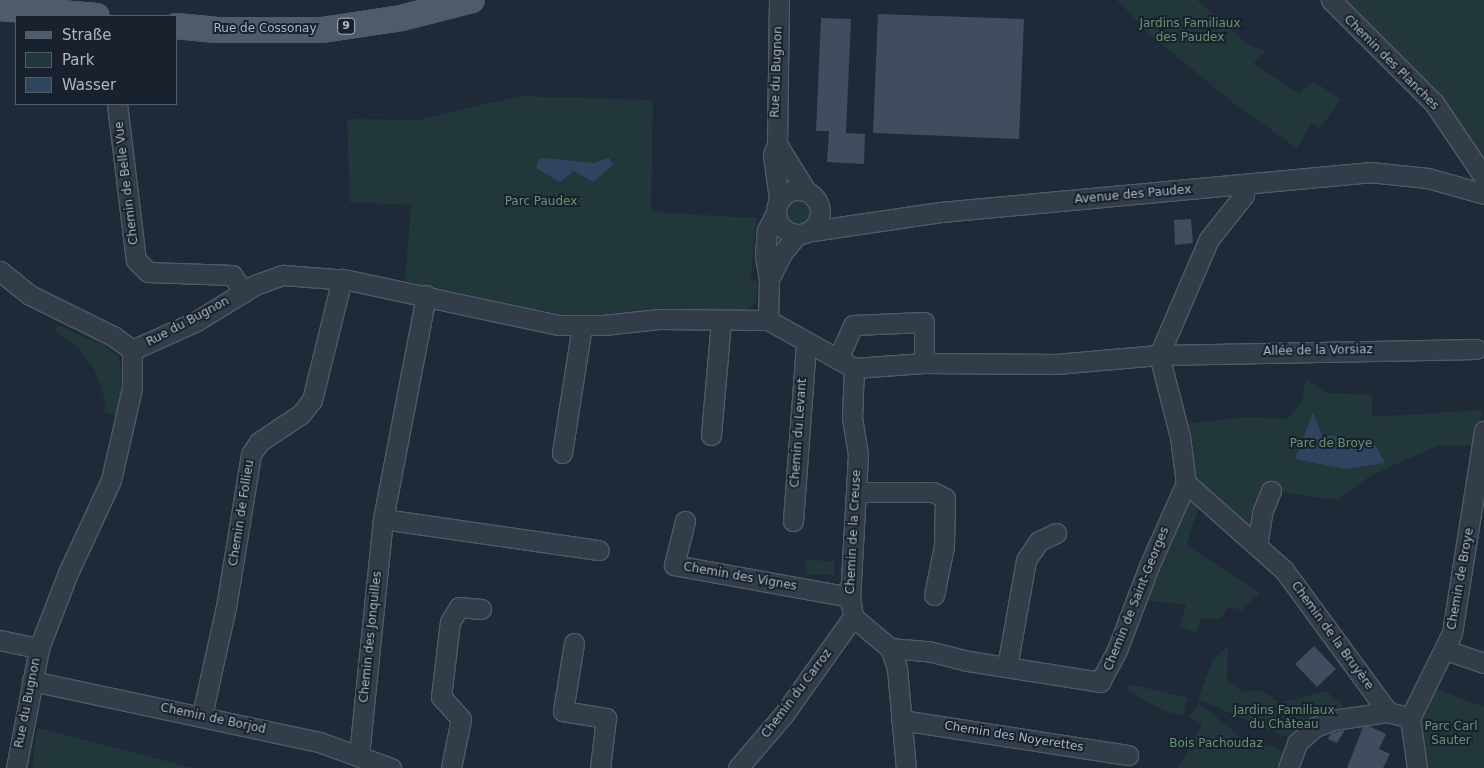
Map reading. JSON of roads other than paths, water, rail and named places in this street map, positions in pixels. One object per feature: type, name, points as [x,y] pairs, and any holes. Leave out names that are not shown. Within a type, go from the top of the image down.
[{"type":"main road","name":"Rue de Cossonay","points":[[178,26],[229,31],[322,30],[401,18],[472,0]]},
{"type":"main road","points":[[0,8],[85,15]]},
{"type":"street","name":"Rue du Bugnon","points":[[16,768],[39,648],[68,573],[111,480],[132,388],[132,350],[195,322],[244,292],[283,275],[342,279],[426,295],[558,325],[582,326],[658,319],[768,320],[769,279],[766,239],[777,207],[773,155],[777,144],[779,0]]},
{"type":"street","name":"Chemin des Planches","points":[[1331,0],[1434,104],[1484,177]]},
{"type":"street","name":"Chemin de Belle Vue","points":[[117,105],[136,260],[148,272],[232,275],[244,292]]},
{"type":"street","points":[[777,144],[806,191]]},
{"type":"street","name":"Avenue des Paudex","points":[[804,233],[859,222],[1349,173],[1408,174],[1484,194]]},
{"type":"street","points":[[1186,483],[1180,437],[1159,355],[1209,238],[1244,195],[1244,185]]},
{"type":"street","points":[[804,233],[779,225],[777,207],[796,189],[806,191],[816,197],[821,208]]},
{"type":"street","name":"Rue du Bugnon","points":[[769,279],[782,253],[819,221],[821,208]]},
{"type":"street","name":"Avenue des Paudex","points":[[821,208],[859,222]]},
{"type":"street","points":[[1,274],[30,295],[113,336],[132,350]]},
{"type":"street","name":"Chemin de Follieu","points":[[202,715],[226,607],[252,454],[259,442],[301,414],[312,400],[342,279]]},
{"type":"street","name":"Chemin des Jonquilles","points":[[359,754],[383,518],[426,295]]},
{"type":"street","points":[[710,435],[721,320]]},
{"type":"street","points":[[768,320],[806,344],[854,368]]},
{"type":"street","points":[[838,359],[853,325],[924,322],[924,363]]},
{"type":"street","points":[[562,453],[582,326]]},
{"type":"street","name":"Chemin du Levant","points":[[793,521],[806,344]]},
{"type":"street","name":"Allée de la Vorsiaz","points":[[854,368],[924,363],[1056,364],[1159,355],[1476,349]]},
{"type":"street","name":"Chemin de la Creuse","points":[[853,617],[850,597],[858,455],[852,416],[854,368]]},
{"type":"street","name":"Chemin de Broye","points":[[1410,718],[1446,650],[1461,587],[1484,431]]},
{"type":"street","name":"Chemin de la Bruyère","points":[[1186,483],[1284,570],[1388,712]]},
{"type":"street","name":"Chemin de Saint-Georges","points":[[890,648],[928,651],[1006,667],[1100,682],[1105,678],[1186,483]]},
{"type":"street","points":[[1257,546],[1262,513],[1271,491]]},
{"type":"street","points":[[856,492],[934,492],[945,498],[944,546],[934,595]]},
{"type":"street","points":[[383,518],[599,550]]},
{"type":"street","name":"Chemin des Vignes","points":[[684,521],[674,565],[850,597]]},
{"type":"street","points":[[1006,667],[1026,560],[1039,541],[1056,533]]},
{"type":"street","points":[[451,768],[461,719],[441,697],[450,622],[460,607],[482,609]]},
{"type":"street","points":[[853,617],[890,648],[896,668],[906,768]]},
{"type":"street","name":"Chemin du Carroz","points":[[738,768],[784,714],[853,617]]},
{"type":"street","points":[[0,640],[39,648]]},
{"type":"street","points":[[574,643],[563,712],[606,718],[600,768]]},
{"type":"street","points":[[1446,650],[1484,663]]},
{"type":"street","points":[[896,668],[928,651]]},
{"type":"street","name":"Chemin de Borjod","points":[[32,681],[202,715],[359,754],[391,768]]},
{"type":"street","points":[[1288,768],[1297,743],[1314,727],[1333,720],[1388,712],[1410,718],[1417,768]]},
{"type":"street","name":"Chemin des Noyerettes","points":[[901,720],[1128,755]]},
{"type":"water","points":[[609,158],[613,165],[593,182],[574,171],[560,182],[536,168],[539,159],[594,163]]},
{"type":"water","points":[[1313,413],[1322,435],[1366,439],[1376,446],[1385,463],[1345,469],[1295,459]]},
{"type":"park label","name":"Jardins Familiaux des Paudex","points":[[1190,31]]},
{"type":"park label","name":"Parc Paudex","points":[[541,202]]},
{"type":"park label","name":"Parc de Broye","points":[[1331,444]]},
{"type":"park label","name":"Jardins Familiaux du Château","points":[[1284,718]]},
{"type":"park label","name":"Parc Carl Sauter","points":[[1451,734]]},
{"type":"park label","name":"Bois Pachoudaz","points":[[1216,744]]}]
